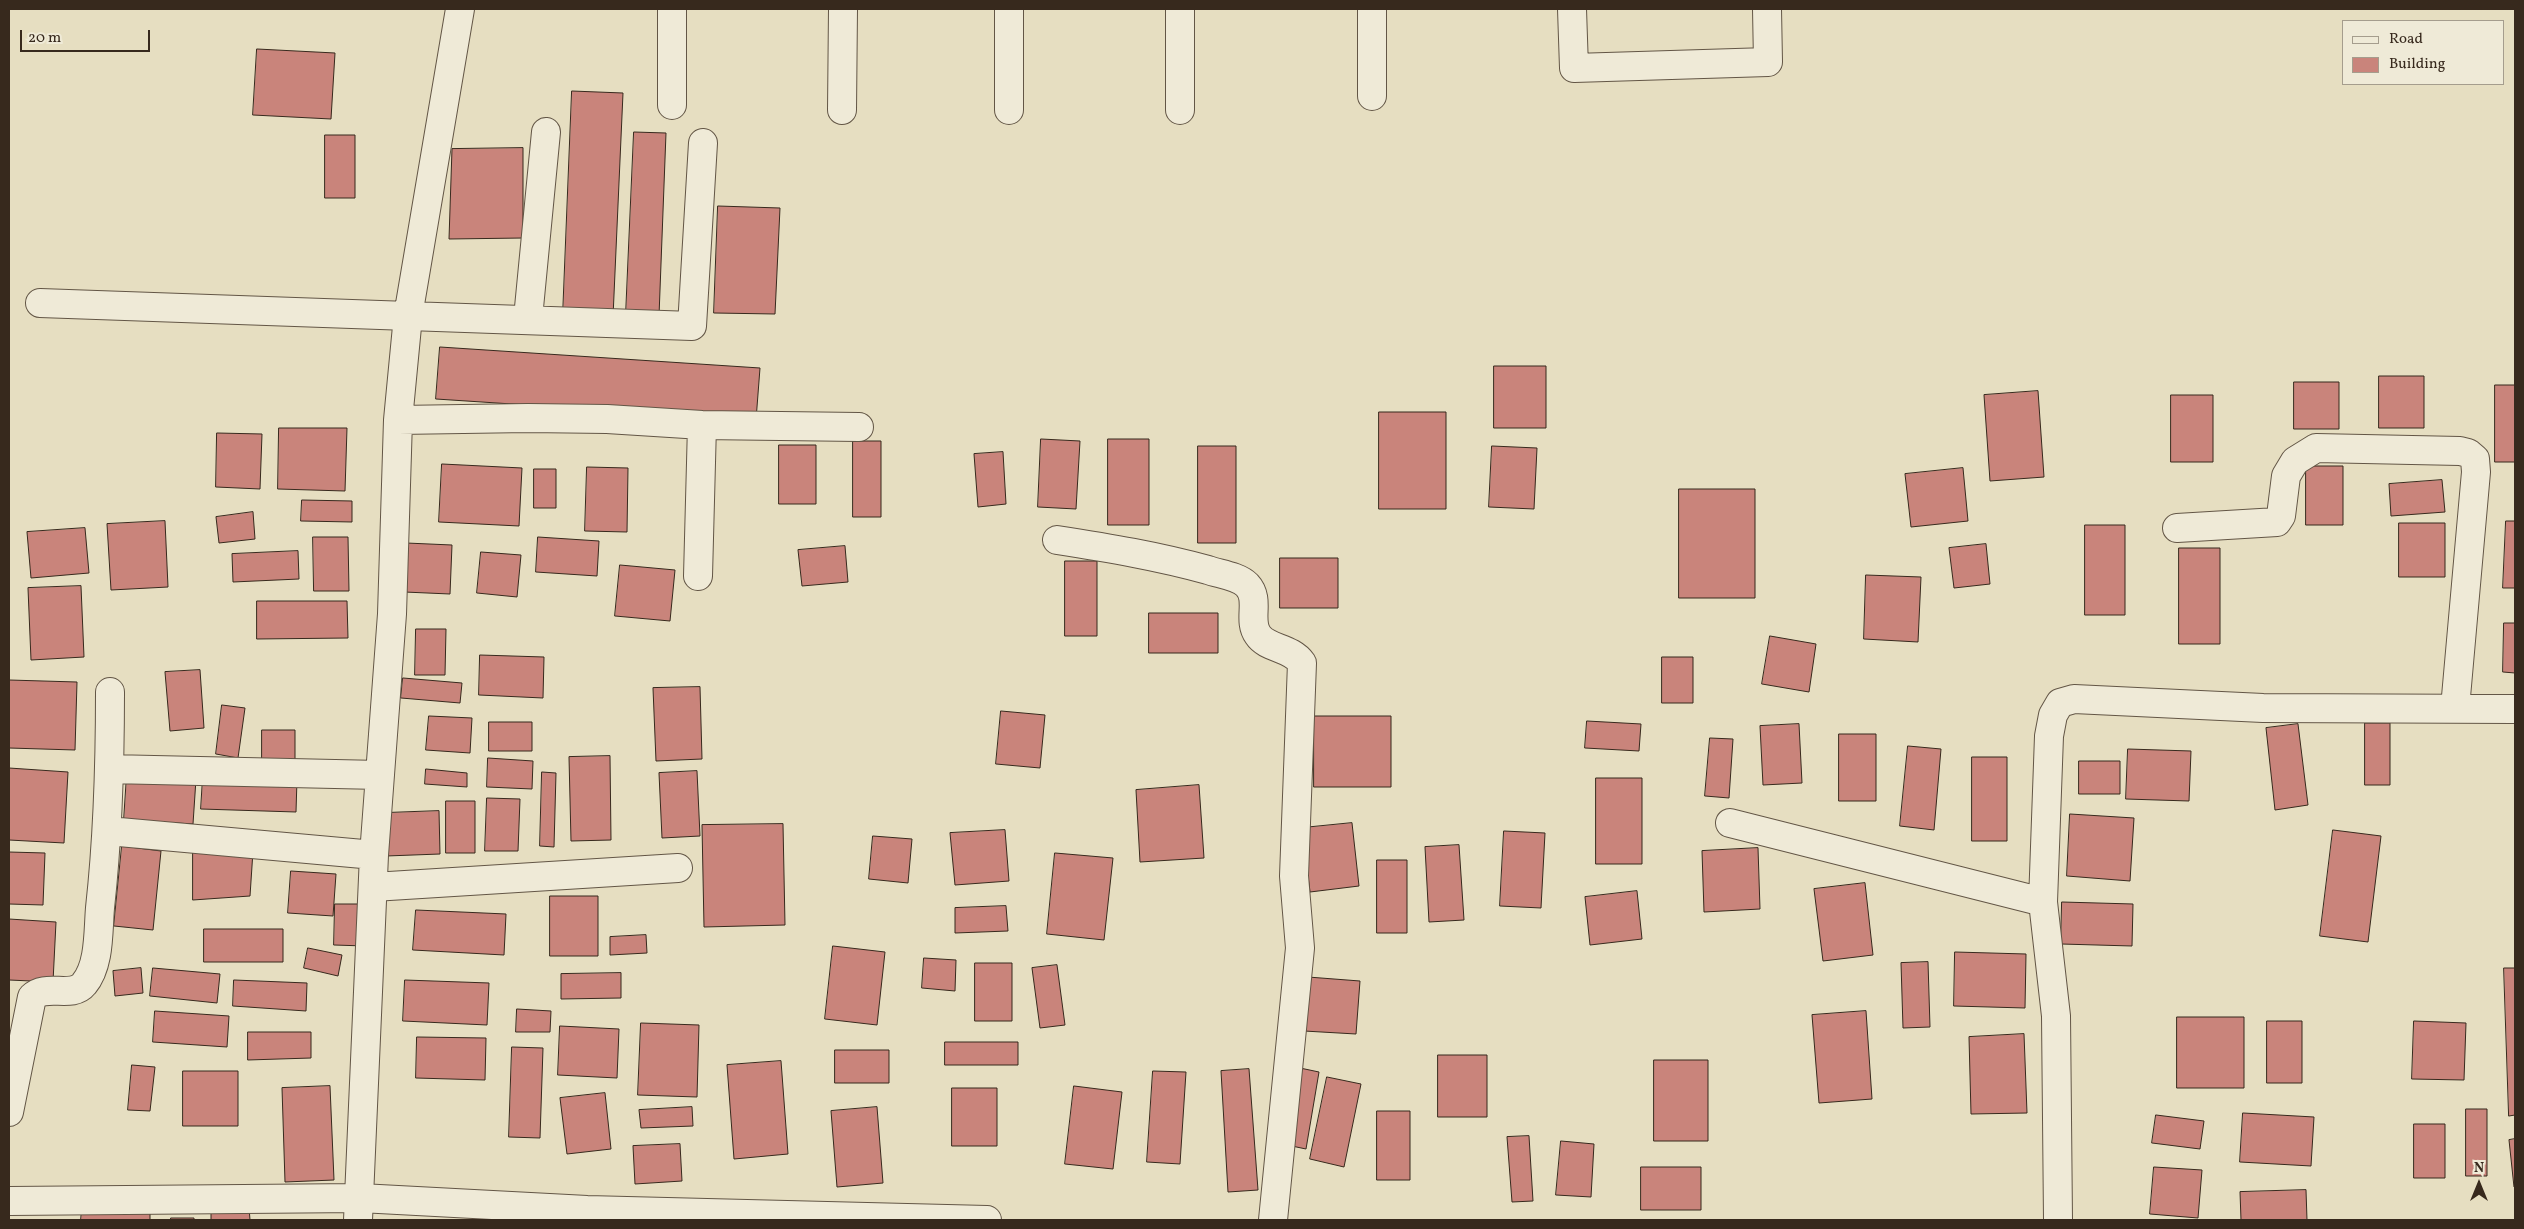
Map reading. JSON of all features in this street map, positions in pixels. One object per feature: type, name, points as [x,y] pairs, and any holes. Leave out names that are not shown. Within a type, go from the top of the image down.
[{"type":"street","points":[[359,1209],[374,855],[392,614],[398,420],[408,316],[460,9]]},
{"type":"street","points":[[672,9],[672,105]]},
{"type":"street","points":[[842,110],[843,9]]},
{"type":"street","points":[[1008,9],[1008,110]]},
{"type":"street","points":[[1180,9],[1180,110]]},
{"type":"street","points":[[1372,9],[1372,96]]},
{"type":"street","points":[[1572,9],[1574,68],[1768,62],[1767,9]]},
{"type":"street","points":[[528,318],[546,132]]},
{"type":"street","points":[[40,303],[408,316],[528,318],[692,326],[703,143]]},
{"type":"street","points":[[398,420],[548,418],[607,419],[702,426],[859,427]]},
{"type":"street","points":[[698,576],[702,426]]},
{"type":"street","points":[[2176,528],[2277,522],[2282,516],[2286,476],[2295,461],[2316,448],[2460,451],[2468,453],[2475,458],[2476,472],[2455,708]]},
{"type":"street","points":[[1057,540],[1155,556],[1226,576],[1246,584],[1254,595],[1254,629],[1259,637],[1297,655],[1302,663],[1294,876],[1300,948],[1273,1220]]},
{"type":"street","points":[[9,1112],[32,997],[38,991],[49,989],[72,991],[84,986],[94,966],[108,831],[110,692]]},
{"type":"street","points":[[2058,1220],[2056,1016],[2043,902],[2049,736],[2053,715],[2060,703],[2074,699],[2264,708],[2455,708],[2515,710]]},
{"type":"street","points":[[109,770],[380,775]]},
{"type":"street","points":[[1730,823],[2043,902]]},
{"type":"street","points":[[108,831],[374,855]]},
{"type":"street","points":[[373,887],[678,868]]},
{"type":"street","points":[[9,1201],[359,1209],[587,1210],[987,1220]]},
{"type":"building","points":[[257,49],[335,53],[331,119],[253,115]]},
{"type":"building","points":[[572,91],[623,93],[613,317],[563,315]]},
{"type":"building","points":[[634,132],[666,133],[659,316],[626,314]]},
{"type":"building","points":[[325,135],[355,135],[355,198],[325,198]]},
{"type":"building","points":[[523,148],[523,238],[449,239],[452,149]]},
{"type":"building","points":[[718,206],[780,208],[775,314],[714,313]]},
{"type":"building","points":[[440,347],[760,368],[756,420],[436,399]]},
{"type":"building","points":[[1494,366],[1546,366],[1546,428],[1494,428]]},
{"type":"building","points":[[2379,376],[2424,376],[2424,428],[2379,428]]},
{"type":"building","points":[[2294,382],[2339,382],[2339,429],[2294,429]]},
{"type":"building","points":[[2495,385],[2515,385],[2515,462],[2495,462]]},
{"type":"building","points":[[2038,391],[2044,477],[1990,481],[1984,395]]},
{"type":"building","points":[[2171,395],[2213,395],[2213,462],[2171,462]]},
{"type":"building","points":[[1379,412],[1446,412],[1446,509],[1379,509]]},
{"type":"building","points":[[279,428],[347,428],[345,491],[278,489]]},
{"type":"building","points":[[217,433],[262,434],[260,489],[216,487]]},
{"type":"building","points":[[1041,439],[1080,441],[1076,509],[1038,507]]},
{"type":"building","points":[[1108,439],[1149,439],[1149,525],[1108,525]]},
{"type":"building","points":[[853,441],[881,441],[881,517],[853,517]]},
{"type":"building","points":[[779,445],[816,445],[816,504],[779,504]]},
{"type":"building","points":[[1198,446],[1236,446],[1236,543],[1198,543]]},
{"type":"building","points":[[1492,446],[1537,448],[1534,509],[1489,507]]},
{"type":"building","points":[[1003,452],[1006,504],[978,507],[974,454]]},
{"type":"building","points":[[442,464],[522,468],[519,526],[439,522]]},
{"type":"building","points":[[2306,466],[2343,466],[2343,525],[2306,525]]},
{"type":"building","points":[[587,467],[628,468],[627,532],[585,531]]},
{"type":"building","points":[[1963,468],[1968,521],[1911,527],[1905,474]]},
{"type":"building","points":[[534,469],[556,469],[556,508],[534,508]]},
{"type":"building","points":[[2442,480],[2445,512],[2391,516],[2389,484]]},
{"type":"building","points":[[1679,489],[1755,489],[1755,598],[1679,598]]},
{"type":"building","points":[[302,500],[352,501],[352,522],[301,521]]},
{"type":"building","points":[[253,512],[255,539],[219,543],[216,517]]},
{"type":"building","points":[[165,521],[168,587],[111,590],[107,524]]},
{"type":"building","points":[[2506,521],[2515,521],[2515,588],[2503,588]]},
{"type":"building","points":[[2399,523],[2445,523],[2445,577],[2399,577]]},
{"type":"building","points":[[2085,525],[2125,525],[2125,615],[2085,615]]},
{"type":"building","points":[[85,528],[89,573],[31,578],[27,532]]},
{"type":"building","points":[[313,537],[348,537],[349,591],[314,591]]},
{"type":"building","points":[[538,537],[599,541],[597,576],[536,572]]},
{"type":"building","points":[[406,543],[452,545],[450,594],[404,592]]},
{"type":"building","points":[[1986,544],[1990,584],[1954,588],[1949,548]]},
{"type":"building","points":[[845,546],[848,582],[802,586],[798,550]]},
{"type":"building","points":[[2179,548],[2220,548],[2220,644],[2179,644]]},
{"type":"building","points":[[298,551],[299,579],[233,582],[232,554]]},
{"type":"building","points":[[481,552],[521,555],[517,597],[477,593]]},
{"type":"building","points":[[1280,558],[1338,558],[1338,608],[1280,608]]},
{"type":"building","points":[[1065,561],[1097,561],[1097,636],[1065,636]]},
{"type":"building","points":[[620,565],[675,570],[670,621],[615,616]]},
{"type":"building","points":[[1866,575],[1921,577],[1918,642],[1864,639]]},
{"type":"building","points":[[81,586],[84,657],[31,660],[28,588]]},
{"type":"building","points":[[257,601],[347,601],[348,638],[257,639]]},
{"type":"building","points":[[1149,613],[1218,613],[1218,653],[1149,653]]},
{"type":"building","points":[[2504,623],[2515,623],[2515,673],[2503,672]]},
{"type":"building","points":[[416,629],[446,629],[445,675],[415,675]]},
{"type":"building","points":[[1770,636],[1816,644],[1809,692],[1762,684]]},
{"type":"building","points":[[480,655],[544,657],[543,698],[479,695]]},
{"type":"building","points":[[1662,657],[1693,657],[1693,703],[1662,703]]},
{"type":"building","points":[[200,670],[204,728],[170,731],[165,672]]},
{"type":"building","points":[[403,678],[462,683],[460,703],[401,698]]},
{"type":"building","points":[[9,680],[77,682],[75,750],[9,748]]},
{"type":"building","points":[[700,687],[702,759],[656,761],[653,688]]},
{"type":"building","points":[[222,705],[245,708],[238,758],[216,754]]},
{"type":"building","points":[[1001,711],[1045,715],[1040,768],[996,764]]},
{"type":"building","points":[[429,716],[472,718],[470,753],[426,750]]},
{"type":"building","points":[[1314,716],[1391,716],[1391,787],[1314,787]]},
{"type":"building","points":[[1587,721],[1641,724],[1639,751],[1585,748]]},
{"type":"building","points":[[489,722],[532,722],[532,751],[489,751]]},
{"type":"building","points":[[2365,723],[2390,723],[2390,785],[2365,785]]},
{"type":"building","points":[[1799,724],[1802,783],[1763,785],[1760,726]]},
{"type":"building","points":[[2298,724],[2308,805],[2275,810],[2266,728]]},
{"type":"building","points":[[262,730],[295,730],[295,762],[262,762]]},
{"type":"building","points":[[1839,734],[1876,734],[1876,801],[1839,801]]},
{"type":"building","points":[[1710,738],[1733,739],[1729,798],[1705,796]]},
{"type":"building","points":[[1908,746],[1941,749],[1934,830],[1900,826]]},
{"type":"building","points":[[2128,749],[2191,751],[2189,801],[2126,799]]},
{"type":"building","points":[[610,756],[611,840],[571,841],[569,757]]},
{"type":"building","points":[[1972,757],[2007,757],[2007,841],[1972,841]]},
{"type":"building","points":[[488,758],[533,761],[532,789],[487,787]]},
{"type":"building","points":[[2079,761],[2120,761],[2120,794],[2079,794]]},
{"type":"building","points":[[9,768],[68,772],[64,843],[9,840]]},
{"type":"building","points":[[426,769],[467,773],[467,787],[425,784]]},
{"type":"building","points":[[697,771],[700,836],[662,838],[659,773]]},
{"type":"building","points":[[542,772],[556,773],[554,847],[540,846]]},
{"type":"building","points":[[127,774],[196,779],[193,824],[124,820]]},
{"type":"building","points":[[203,777],[297,779],[296,812],[201,809]]},
{"type":"building","points":[[1596,778],[1642,778],[1642,864],[1596,864]]},
{"type":"building","points":[[1199,785],[1204,858],[1140,862],[1136,790]]},
{"type":"building","points":[[487,798],[520,799],[518,851],[485,851]]},
{"type":"building","points":[[446,801],[475,801],[475,853],[446,853]]},
{"type":"building","points":[[439,811],[440,854],[386,856],[385,813]]},
{"type":"building","points":[[2070,814],[2134,818],[2130,881],[2067,876]]},
{"type":"building","points":[[1352,823],[1359,886],[1310,892],[1302,828]]},
{"type":"building","points":[[783,824],[785,925],[704,927],[702,825]]},
{"type":"building","points":[[1005,830],[1009,881],[955,885],[950,833]]},
{"type":"building","points":[[2333,830],[2381,836],[2368,942],[2320,936]]},
{"type":"building","points":[[1504,831],[1545,833],[1541,908],[1500,906]]},
{"type":"building","points":[[873,836],[912,839],[908,883],[869,879]]},
{"type":"building","points":[[1459,845],[1464,920],[1429,922],[1425,847]]},
{"type":"building","points":[[122,846],[161,851],[153,930],[114,926]]},
{"type":"building","points":[[1758,848],[1760,909],[1704,912],[1702,851]]},
{"type":"building","points":[[193,851],[253,851],[250,896],[193,900]]},
{"type":"building","points":[[9,852],[45,853],[43,905],[9,904]]},
{"type":"building","points":[[1055,853],[1113,858],[1104,940],[1047,934]]},
{"type":"building","points":[[1377,860],[1407,860],[1407,933],[1377,933]]},
{"type":"building","points":[[291,871],[336,874],[333,916],[288,913]]},
{"type":"building","points":[[1865,883],[1873,955],[1823,961],[1814,889]]},
{"type":"building","points":[[1637,891],[1642,939],[1590,945],[1585,897]]},
{"type":"building","points":[[550,896],[598,896],[598,956],[550,956]]},
{"type":"building","points":[[2062,902],[2133,904],[2132,946],[2061,944]]},
{"type":"building","points":[[335,904],[366,904],[365,946],[334,945]]},
{"type":"building","points":[[1006,906],[1008,931],[955,933],[955,908]]},
{"type":"building","points":[[416,910],[506,914],[504,955],[413,950]]},
{"type":"building","points":[[9,919],[56,922],[53,982],[9,980]]},
{"type":"building","points":[[204,929],[283,929],[283,962],[204,962]]},
{"type":"building","points":[[646,935],[647,953],[610,955],[610,937]]},
{"type":"building","points":[[833,946],[885,952],[877,1025],[825,1019]]},
{"type":"building","points":[[308,948],[342,955],[338,976],[304,968]]},
{"type":"building","points":[[1955,952],[2026,954],[2025,1008],[1954,1006]]},
{"type":"building","points":[[924,958],[956,960],[955,991],[922,988]]},
{"type":"building","points":[[1928,962],[1930,1027],[1903,1028],[1901,963]]},
{"type":"building","points":[[975,963],[1012,963],[1012,1021],[975,1021]]},
{"type":"building","points":[[1057,965],[1065,1025],[1040,1028],[1032,968]]},
{"type":"building","points":[[141,968],[143,993],[115,996],[113,971]]},
{"type":"building","points":[[153,968],[220,974],[217,1003],[150,996]]},
{"type":"building","points":[[2504,968],[2515,968],[2515,1115],[2509,1116]]},
{"type":"building","points":[[621,973],[621,998],[561,999],[561,974]]},
{"type":"building","points":[[1308,977],[1360,981],[1356,1034],[1304,1031]]},
{"type":"building","points":[[234,980],[307,983],[306,1011],[233,1006]]},
{"type":"building","points":[[405,980],[489,983],[487,1025],[403,1021]]},
{"type":"building","points":[[517,1009],[551,1011],[550,1032],[516,1032]]},
{"type":"building","points":[[155,1011],[229,1016],[227,1047],[153,1042]]},
{"type":"building","points":[[1866,1011],[1872,1099],[1819,1103],[1812,1015]]},
{"type":"building","points":[[2177,1017],[2244,1017],[2244,1088],[2177,1088]]},
{"type":"building","points":[[2267,1021],[2302,1021],[2302,1083],[2267,1083]]},
{"type":"building","points":[[2414,1021],[2466,1023],[2464,1080],[2412,1079]]},
{"type":"building","points":[[641,1023],[699,1025],[697,1097],[638,1095]]},
{"type":"building","points":[[560,1026],[619,1029],[617,1078],[558,1075]]},
{"type":"building","points":[[248,1032],[311,1032],[311,1058],[248,1060]]},
{"type":"building","points":[[2024,1034],[2027,1113],[1971,1114],[1969,1037]]},
{"type":"building","points":[[417,1037],[486,1038],[485,1080],[416,1078]]},
{"type":"building","points":[[945,1042],[1018,1042],[1018,1065],[945,1065]]},
{"type":"building","points":[[512,1047],[543,1048],[540,1138],[509,1137]]},
{"type":"building","points":[[835,1050],[889,1050],[889,1083],[835,1083]]},
{"type":"building","points":[[1438,1055],[1487,1055],[1487,1117],[1438,1117]]},
{"type":"building","points":[[1654,1060],[1708,1060],[1708,1141],[1654,1141]]},
{"type":"building","points":[[781,1061],[788,1154],[734,1159],[727,1065]]},
{"type":"building","points":[[132,1065],[155,1067],[150,1111],[128,1110]]},
{"type":"building","points":[[1300,1068],[1319,1072],[1306,1149],[1287,1145]]},
{"type":"building","points":[[1249,1069],[1258,1190],[1228,1192],[1221,1071]]},
{"type":"building","points":[[183,1071],[238,1071],[238,1126],[183,1126]]},
{"type":"building","points":[[1153,1071],[1186,1072],[1180,1164],[1147,1162]]},
{"type":"building","points":[[1327,1077],[1361,1084],[1344,1167],[1310,1159]]},
{"type":"building","points":[[330,1086],[334,1180],[285,1182],[282,1088]]},
{"type":"building","points":[[1074,1086],[1122,1092],[1113,1169],[1065,1164]]},
{"type":"building","points":[[952,1088],[997,1088],[997,1146],[952,1146]]},
{"type":"building","points":[[605,1093],[611,1149],[567,1154],[560,1098]]},
{"type":"building","points":[[692,1107],[693,1126],[641,1128],[639,1110]]},
{"type":"building","points":[[877,1107],[883,1183],[837,1187],[831,1111]]},
{"type":"building","points":[[2466,1109],[2487,1109],[2487,1176],[2466,1176]]},
{"type":"building","points":[[1377,1111],[1410,1111],[1410,1180],[1377,1180]]},
{"type":"building","points":[[2243,1113],[2314,1117],[2311,1166],[2240,1162]]},
{"type":"building","points":[[2156,1115],[2204,1121],[2200,1149],[2152,1143]]},
{"type":"building","points":[[2414,1124],[2445,1124],[2445,1178],[2414,1178]]},
{"type":"building","points":[[1529,1136],[1533,1201],[1512,1202],[1507,1137]]},
{"type":"building","points":[[2515,1139],[2515,1187],[2514,1187],[2509,1140]]},
{"type":"building","points":[[1561,1141],[1594,1144],[1591,1197],[1556,1195]]},
{"type":"building","points":[[680,1144],[682,1181],[635,1184],[633,1146]]},
{"type":"building","points":[[1641,1167],[1701,1167],[1701,1210],[1641,1210]]},
{"type":"building","points":[[2154,1167],[2202,1170],[2198,1218],[2150,1214]]},
{"type":"building","points":[[2306,1190],[2307,1220],[2241,1220],[2240,1192]]},
{"type":"building","points":[[249,1207],[250,1220],[211,1220],[211,1208]]},
{"type":"building","points":[[82,1209],[150,1211],[150,1220],[81,1220]]},
{"type":"building","points":[[171,1218],[194,1218],[194,1220],[171,1220]]}]
